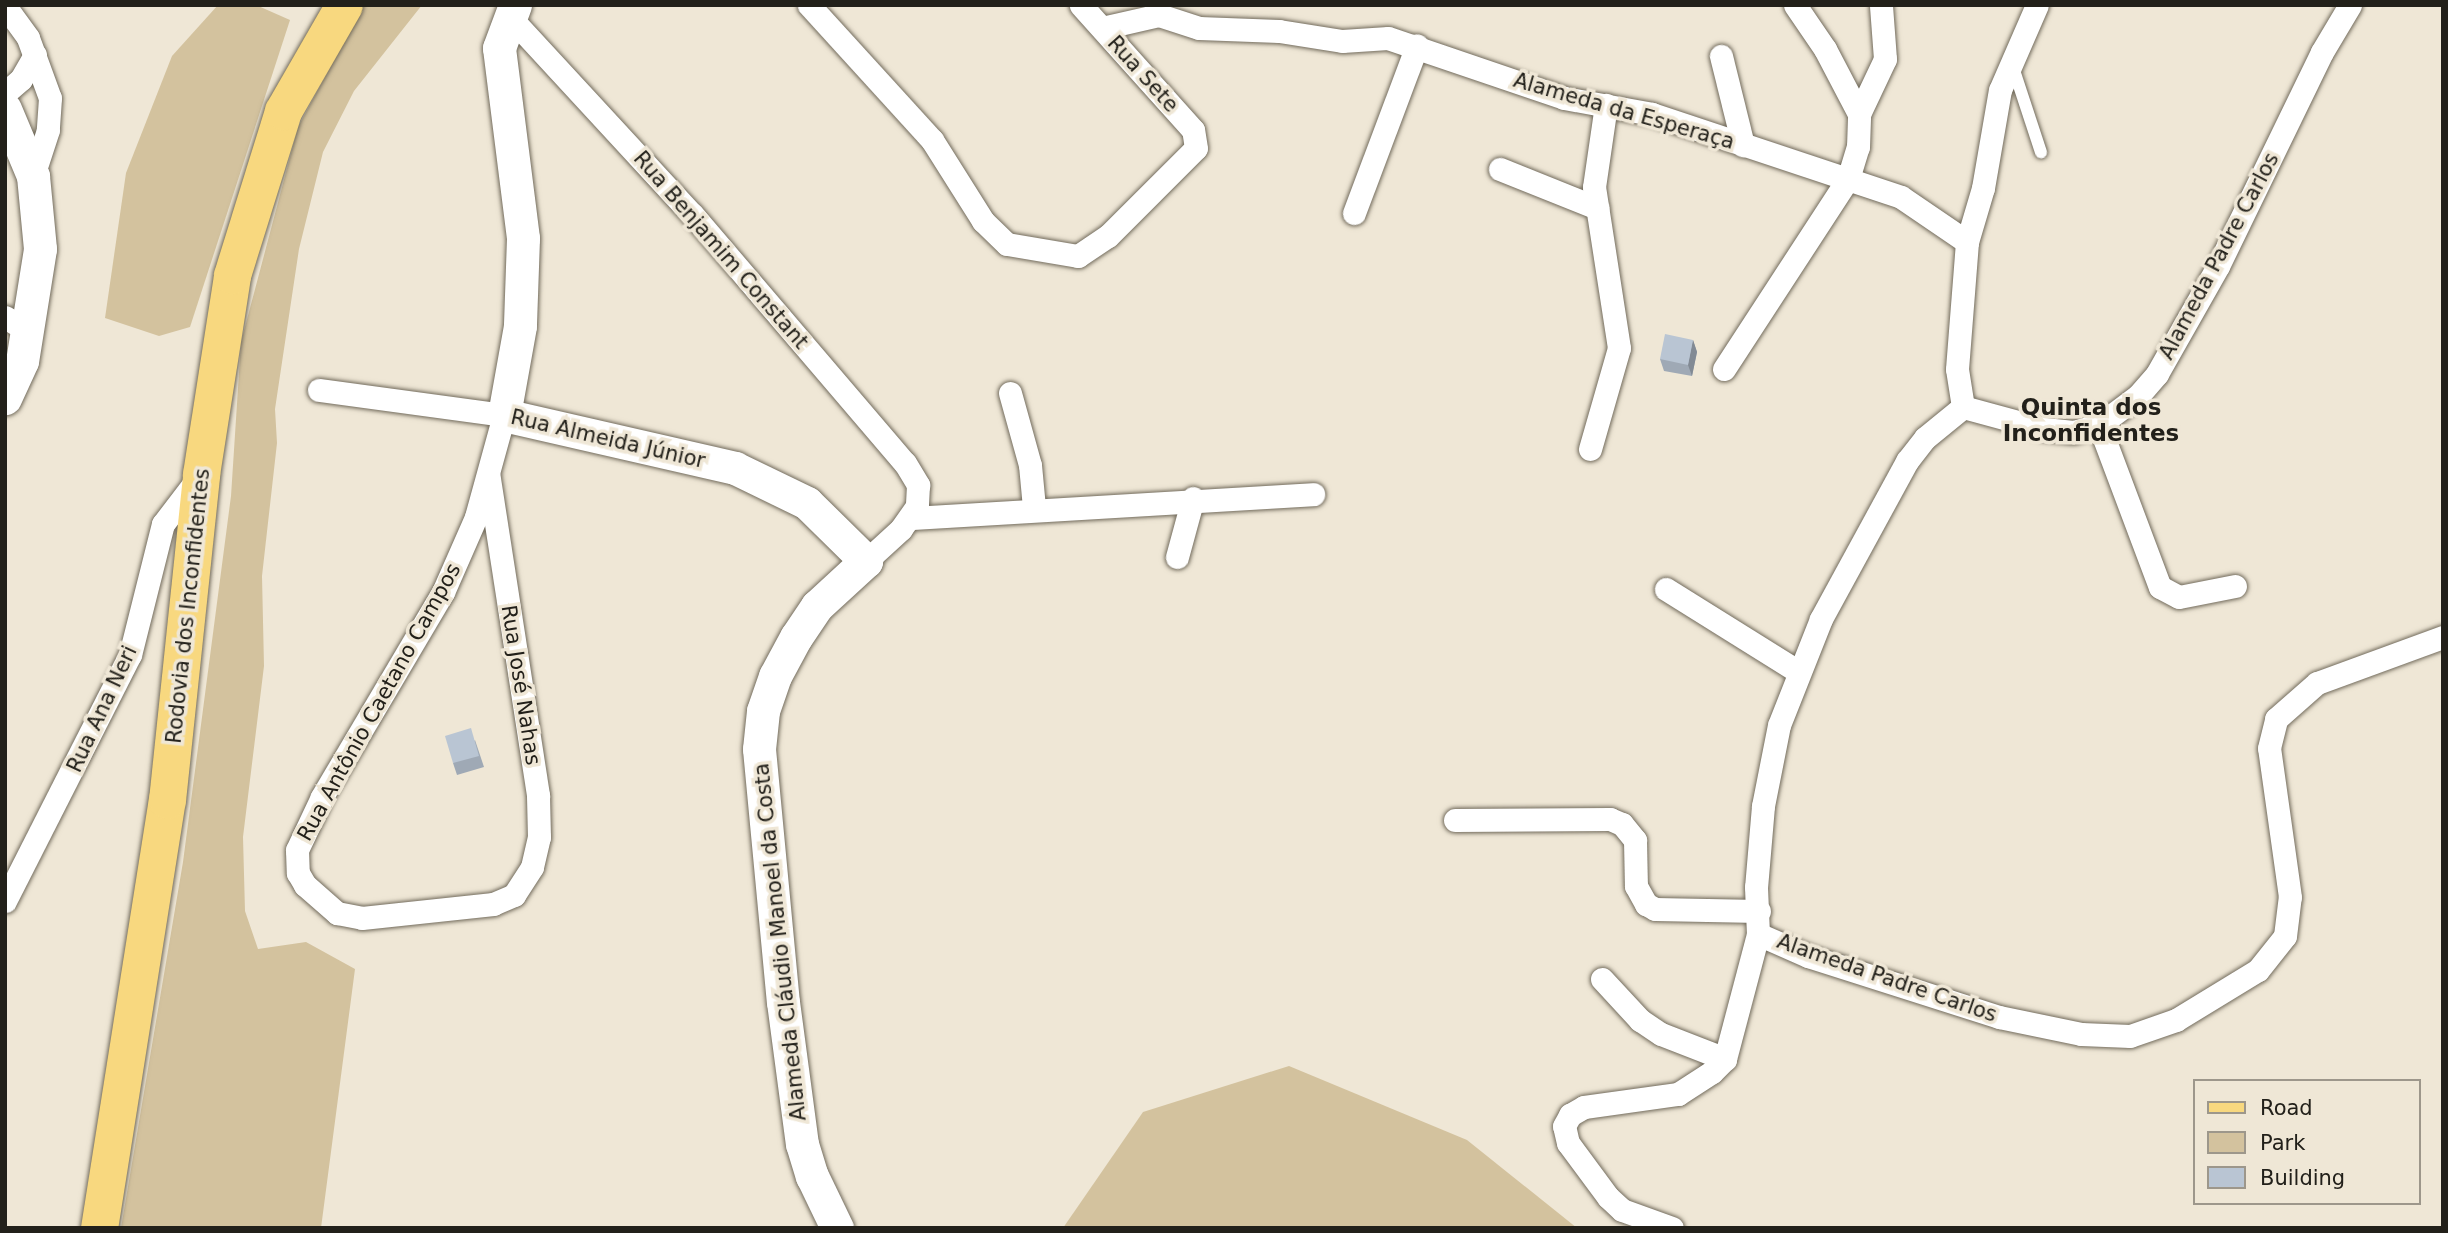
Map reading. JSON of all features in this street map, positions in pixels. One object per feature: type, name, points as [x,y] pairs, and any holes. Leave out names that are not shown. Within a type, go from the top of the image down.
[{"type":"main road","name":"Rodovia dos Inconfidentes","points":[[99,1228],[167,800],[201,474],[232,275],[283,111],[344,5]]},
{"type":"street","name":"Rua Sete","points":[[809,5],[932,140],[983,221],[1007,244],[1078,256],[1108,236],[1196,148],[1194,130],[1081,5]]},
{"type":"street","points":[[1795,5],[1825,49],[1859,114]]},
{"type":"street","points":[[1963,407],[1957,369],[1967,242],[1983,188],[2000,90],[2037,5]]},
{"type":"street","name":"Alameda Padre Carlos","points":[[2350,5],[2322,52],[2218,266],[2157,374],[2123,410],[2099,425],[2056,431],[1963,407],[1925,438],[1907,461],[1854,551],[1797,671],[1779,726],[1763,806],[1759,923],[1808,956],[1999,1017],[2081,1034],[2130,1036],[2176,1020],[2258,970],[2285,936],[2290,897],[2269,748],[2276,719],[2292,700],[2317,683],[2443,637]]},
{"type":"street","points":[[5,6],[36,55],[45,78],[50,116],[33,176]]},
{"type":"street","points":[[1724,369],[1848,179],[1857,147],[1859,114],[1885,59],[1881,6]]},
{"type":"street","name":"Rua Antônio Caetano Campos","points":[[512,10],[499,64],[520,208],[523,276],[520,326],[504,415],[489,478],[438,602],[322,797],[302,836],[296,861],[317,899],[349,917],[494,904],[520,890]]},
{"type":"street","name":"Rua Benjamim Constant","points":[[512,10],[876,428],[913,475],[919,495]]},
{"type":"street","name":"Alameda da Esperaça","points":[[1102,28],[1159,15],[1199,28],[1279,31],[1342,41],[1388,38],[1417,45],[1564,98],[1652,114],[1901,197],[1967,242]]},
{"type":"street","points":[[1354,213],[1417,45]]},
{"type":"street","points":[[5,93],[21,79],[36,55]]},
{"type":"street","points":[[1721,56],[1743,145]]},
{"type":"street","points":[[1590,449],[1619,348],[1597,208],[1597,151],[1606,105]]},
{"type":"street","points":[[5,109],[33,176],[40,248],[16,324],[22,361],[5,398]]},
{"type":"street","points":[[1500,169],[1597,208]]},
{"type":"street","name":"Rua Almeida Júnior","points":[[319,390],[504,415],[735,468],[807,503],[866,561]]},
{"type":"street","points":[[1010,393],[1030,465],[1034,507]]},
{"type":"street","points":[[2099,425],[2160,587],[2179,597],[2235,586]]},
{"type":"street","name":"Rua Ana Neri","points":[[5,901],[130,655],[163,524],[201,474]]},
{"type":"street","name":"Rua José Nahas","points":[[489,478],[538,794],[536,853],[520,890]]},
{"type":"street","points":[[911,518],[1034,507],[1313,494]]},
{"type":"street","name":"Alameda Cláudio Manoel da Costa","points":[[837,1228],[802,1144],[783,1002],[759,749],[763,711],[775,676],[817,606],[911,518],[919,495]]},
{"type":"street","points":[[1177,557],[1193,498]]},
{"type":"street","points":[[1666,589],[1797,671]]},
{"type":"street","points":[[1455,820],[1610,819],[1622,824],[1635,840],[1636,886],[1646,904],[1656,909],[1759,923],[1725,1059],[1678,1094],[1584,1107],[1570,1115],[1564,1126],[1573,1152],[1608,1197],[1622,1210],[1672,1228]]},
{"type":"street","points":[[1602,979],[1640,1020],[1661,1034],[1725,1059]]},
{"type":"lane","points":[[2011,61],[2041,152]]},
{"type":"green space","points":[[218,5],[256,5],[290,20],[190,327],[159,336],[105,318],[126,173],[172,56]]},
{"type":"green space","points":[[364,5],[422,5],[354,91],[323,152],[299,249],[275,409],[277,443],[262,576],[264,666],[243,837],[245,911],[258,949],[306,942],[355,969],[321,1228],[121,1228],[183,862],[231,496],[241,342],[298,127]]},
{"type":"green space","points":[[1289,1066],[1467,1140],[1577,1228],[1063,1228],[1143,1112]]},
{"type":"building","points":[[1665,334],[1693,340],[1688,365],[1660,359]]},
{"type":"building","points":[[471,728],[479,756],[453,763],[445,736]]},
{"type":"district","name":"Quinta dos Inconfidentes","points":[[2091,420]]}]
